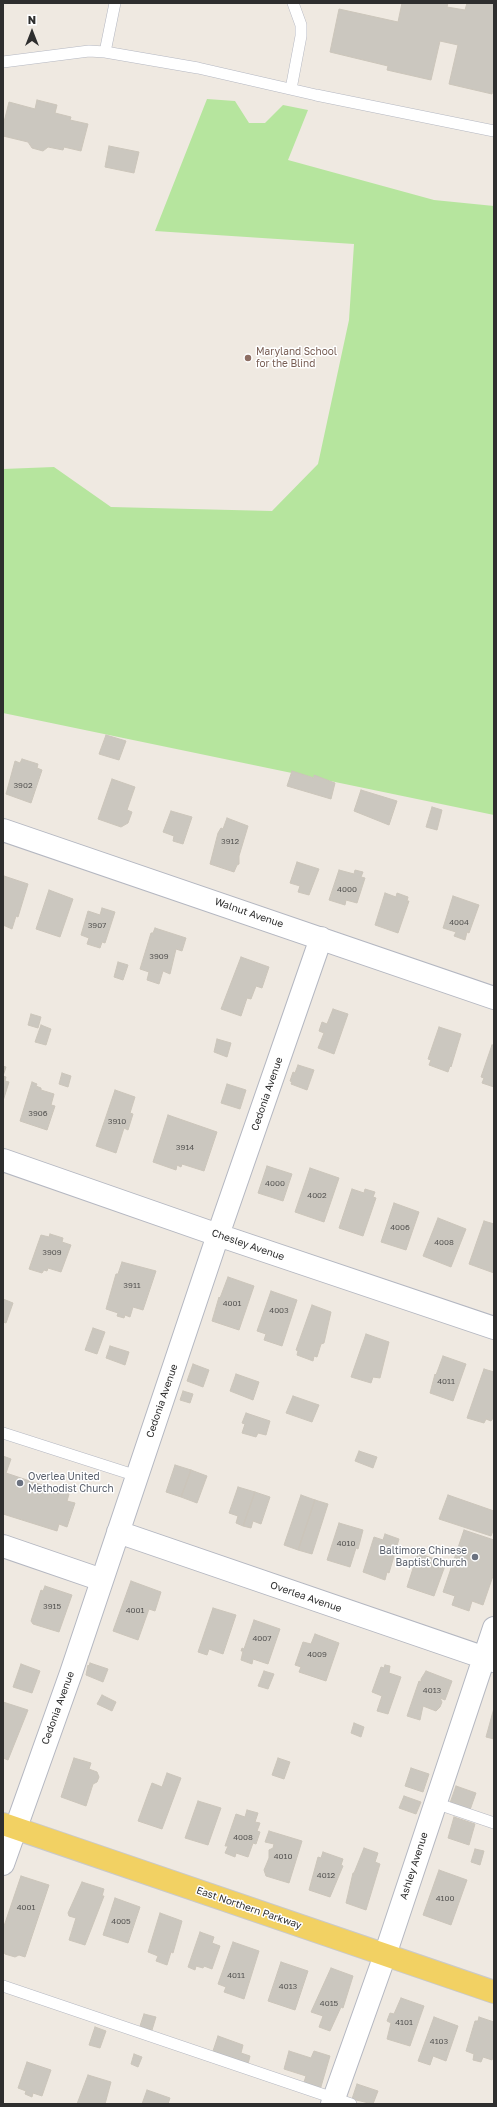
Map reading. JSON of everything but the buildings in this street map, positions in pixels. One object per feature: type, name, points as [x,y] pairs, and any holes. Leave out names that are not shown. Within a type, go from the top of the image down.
[{"type":"main road","name":"East Northern Parkway","points":[[9,1826],[494,1992]]},
{"type":"street","name":"Walnut Avenue","points":[[3,830],[494,998]]},
{"type":"street","name":"Cedonia Avenue","points":[[3,1864],[9,1826],[102,1580],[218,1235],[321,938]]},
{"type":"street","name":"Chesley Avenue","points":[[3,1160],[218,1235],[494,1328]]},
{"type":"street","name":"Overlea Avenue","points":[[118,1532],[489,1660]]},
{"type":"street","points":[[3,1546],[102,1580]]},
{"type":"street","name":"Ashley Avenue","points":[[339,2102],[435,1803],[489,1660],[494,1628]]},
{"type":"lane","points":[[105,52],[115,3]]},
{"type":"lane","points":[[290,89],[301,36],[301,25],[293,3]]},
{"type":"lane","points":[[3,62],[81,52],[105,52],[144,57],[494,132]]},
{"type":"lane","points":[[3,1433],[137,1476]]},
{"type":"lane","points":[[435,1803],[494,1823]]},
{"type":"lane","points":[[3,1986],[339,2102]]},
{"type":"green space","points":[[207,99],[235,101],[249,123],[265,123],[283,105],[308,110],[288,160],[434,200],[494,206],[494,815],[3,713],[3,469],[54,467],[111,507],[272,511],[318,464],[349,320],[354,244],[155,231]]},
{"type":"place","name":"Maryland School for the Blind","points":[[248,358]]},
{"type":"place","name":"Overlea United Methodist Church","points":[[20,1483]]},
{"type":"place","name":"Baltimore Chinese Baptist Church","points":[[475,1557]]}]
